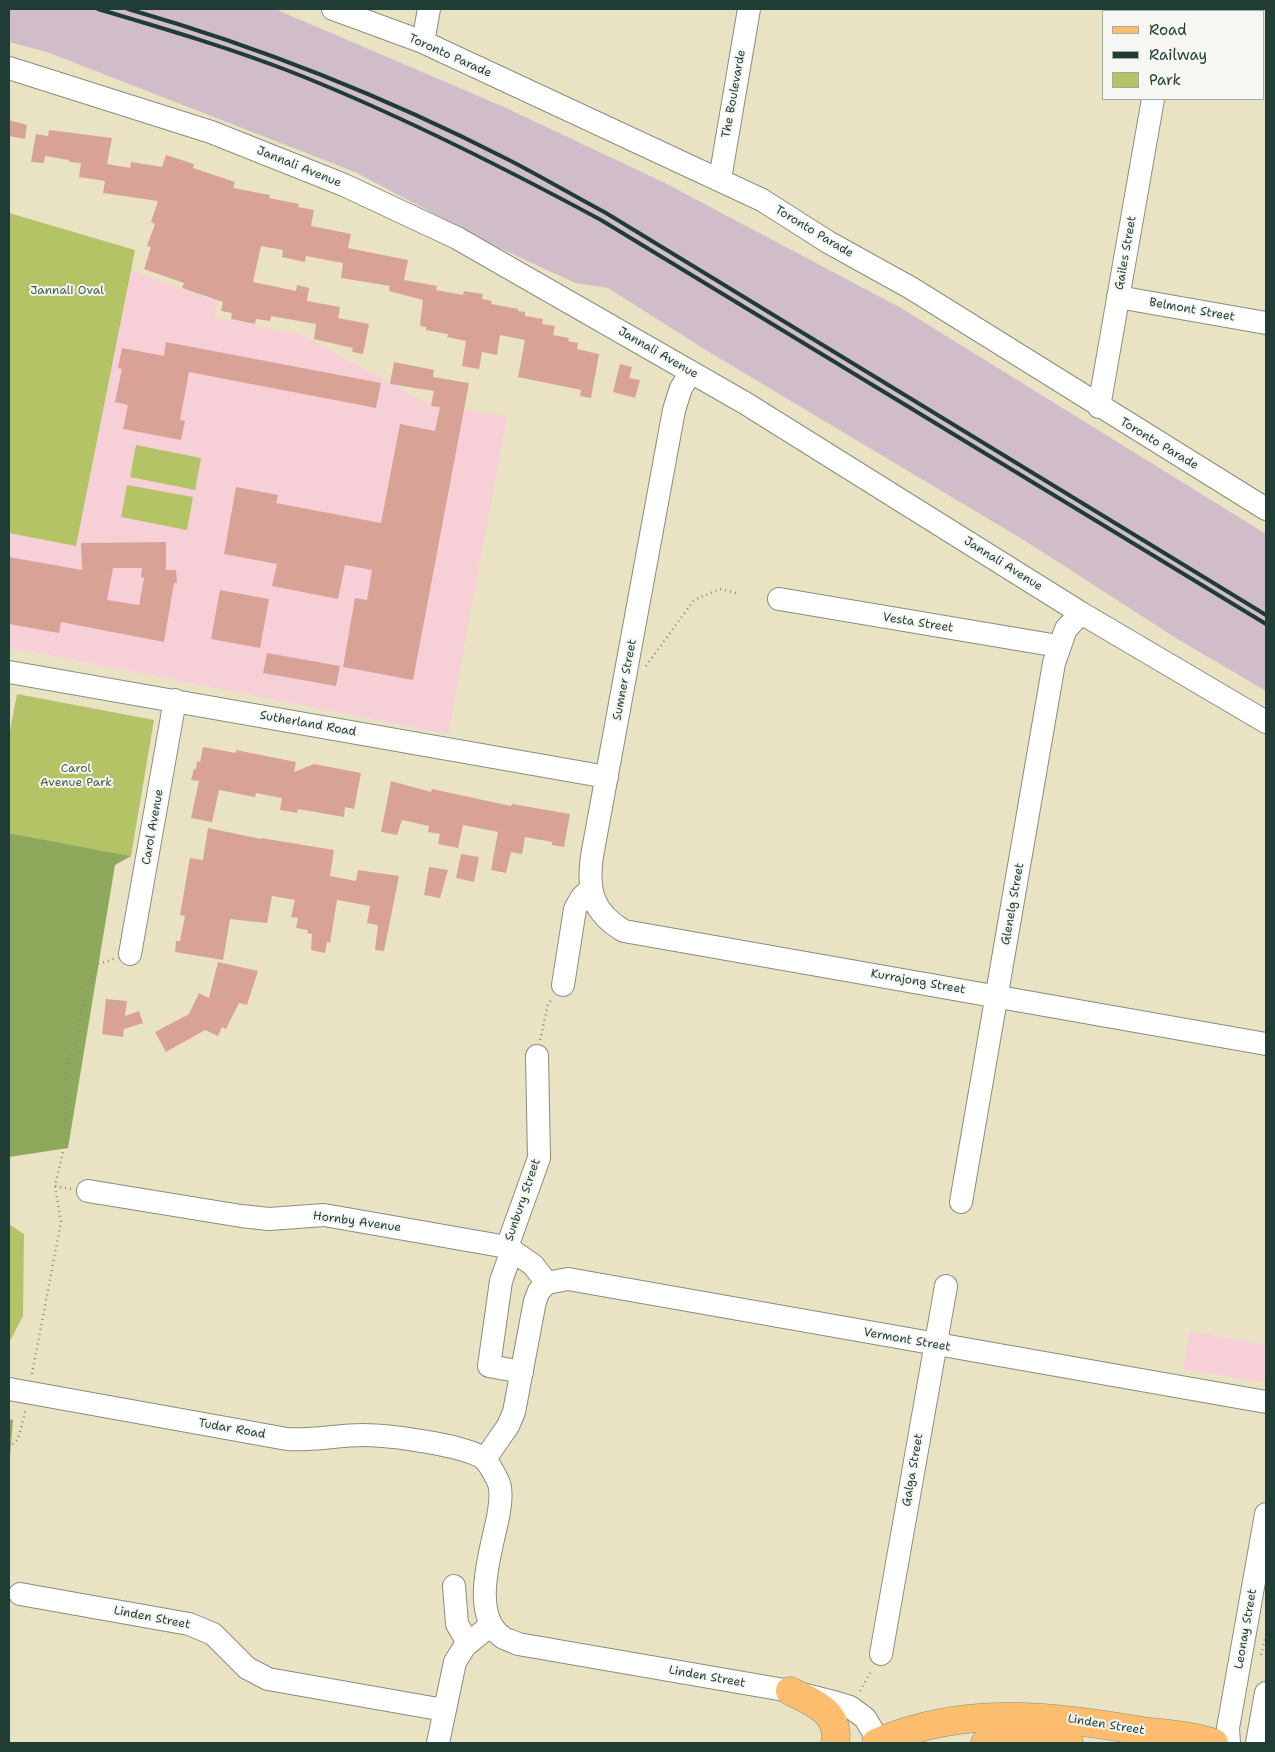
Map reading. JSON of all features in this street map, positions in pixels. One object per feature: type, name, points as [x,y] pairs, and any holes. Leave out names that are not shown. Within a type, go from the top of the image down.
[{"type":"main road","points":[[790,1691],[826,1712],[835,1724],[835,1743]]},
{"type":"main road","name":"Linden Street","points":[[878,1743],[951,1722],[997,1716],[1024,1716],[1086,1721],[1214,1743]]},
{"type":"main road","name":"Linden Street","points":[[985,1743],[1035,1740],[1069,1743]]},
{"type":"street","name":"Toronto Parade","points":[[333,9],[423,42],[650,150],[720,179],[762,200],[828,242],[911,288],[1099,407],[1266,509]]},
{"type":"street","points":[[423,42],[429,9]]},
{"type":"street","name":"The Boulevarde","points":[[720,179],[749,9]]},
{"type":"street","name":"Jannali Avenue","points":[[9,68],[211,132],[344,185],[457,238],[691,372],[1081,613],[1266,722]]},
{"type":"street","name":"Gailes Street","points":[[1099,407],[1153,100]]},
{"type":"street","name":"Belmont Street","points":[[1118,297],[1266,323]]},
{"type":"street","name":"Sumner Street","points":[[591,890],[590,872],[674,410],[681,388],[691,372]]},
{"type":"street","name":"Vesta Street","points":[[779,599],[1058,646]]},
{"type":"street","name":"Glenelg Street","points":[[961,1202],[1058,646],[1066,629],[1081,613]]},
{"type":"street","name":"Sutherland Road","points":[[9,672],[607,777]]},
{"type":"street","name":"Carol Avenue","points":[[130,954],[175,700]]},
{"type":"street","points":[[563,986],[575,909],[582,898],[591,890]]},
{"type":"street","name":"Kurrajong Street","points":[[591,890],[597,906],[608,922],[624,931],[997,995],[1266,1044]]},
{"type":"street","name":"Sunbury Street","points":[[522,1372],[489,1366],[501,1281],[509,1249],[538,1158],[537,1056]]},
{"type":"street","name":"Hornby Avenue","points":[[88,1191],[269,1219],[324,1215],[509,1249]]},
{"type":"street","name":"Sunbury Street","points":[[509,1249],[533,1265],[548,1284]]},
{"type":"street","name":"Vermont Street","points":[[548,1284],[568,1279],[1266,1402]]},
{"type":"street","points":[[438,1743],[455,1662],[468,1643],[490,1625],[485,1609],[484,1592],[500,1505],[499,1482],[485,1459],[511,1419],[535,1301],[539,1291],[548,1284]]},
{"type":"street","name":"Galga Street","points":[[881,1654],[946,1286]]},
{"type":"street","name":"Tudar Road","points":[[19,1391],[287,1439],[309,1440],[362,1435],[389,1436],[456,1448],[485,1459]]},
{"type":"street","name":"Leonay Street","points":[[1229,1743],[1228,1728],[1266,1514]]},
{"type":"street","points":[[454,1586],[457,1624],[468,1643]]},
{"type":"street","name":"Linden Street","points":[[20,1594],[189,1624],[213,1634],[247,1668],[268,1679],[444,1710]]},
{"type":"street","name":"Linden Street","points":[[490,1625],[501,1637],[518,1644],[790,1691],[850,1707],[870,1724],[878,1743]]},
{"type":"street","points":[[1257,1743],[1266,1693]]},
{"type":"path","points":[[628,666],[646,667],[694,600],[720,589],[736,593]]},
{"type":"path","points":[[9,1448],[18,1439],[19,1391],[61,1222],[55,1186],[66,1138],[66,1070],[77,1038],[82,1005],[98,964],[130,954]]},
{"type":"path","points":[[537,1056],[548,1004],[563,986]]},
{"type":"path","points":[[55,1186],[88,1191]]},
{"type":"path","points":[[850,1707],[881,1654]]},
{"type":"shaded area","points":[[9,9],[275,9],[504,107],[665,183],[901,308],[1266,534],[1266,691],[1179,640],[1027,542],[709,352],[608,288],[575,283],[493,245],[355,172],[47,52],[9,42]]},
{"type":"shaded area","points":[[131,270],[217,302],[214,317],[302,335],[422,401],[507,416],[448,734],[9,647],[9,533],[76,546]]},
{"type":"shaded area","points":[[1190,1331],[1266,1345],[1266,1383],[1183,1369]]},
{"type":"green space","name":"Jannali Oval","points":[[9,213],[135,250],[76,546],[9,533]]},
{"type":"green space","points":[[136,445],[201,458],[195,490],[130,477]]},
{"type":"green space","points":[[127,485],[193,497],[187,530],[121,517]]},
{"type":"green space","name":"Carol Avenue Park","points":[[17,694],[154,720],[131,856],[9,833],[9,736]]},
{"type":"green space","points":[[9,833],[131,856],[115,865],[68,1148],[9,1157]]},
{"type":"green space","points":[[9,1224],[24,1234],[23,1316],[9,1343]]},
{"type":"green space","points":[[9,1419],[13,1420],[9,1469]]},
{"type":"building","points":[[9,120],[27,125],[25,139],[9,136]]},
{"type":"building","points":[[49,130],[112,138],[107,164],[130,168],[131,162],[162,167],[166,155],[194,164],[193,168],[235,182],[233,188],[270,195],[269,198],[299,204],[298,207],[314,210],[311,226],[351,234],[348,248],[408,260],[404,280],[437,286],[436,290],[463,295],[464,291],[483,294],[482,299],[492,301],[491,304],[518,309],[518,311],[525,312],[525,316],[543,319],[542,324],[555,326],[553,335],[569,338],[568,341],[578,343],[577,349],[599,354],[591,398],[580,396],[581,390],[518,377],[525,340],[500,335],[497,355],[482,352],[479,369],[462,366],[466,341],[447,337],[448,334],[426,330],[426,327],[420,326],[423,300],[389,291],[390,286],[341,278],[343,263],[306,256],[305,262],[282,257],[283,250],[261,246],[253,282],[296,291],[297,285],[309,288],[307,301],[340,307],[338,318],[369,324],[363,354],[352,352],[353,348],[314,339],[316,324],[271,316],[270,321],[256,319],[255,324],[231,319],[232,313],[221,311],[223,302],[182,288],[184,283],[144,269],[151,247],[147,246],[155,224],[151,222],[158,201],[103,193],[105,181],[79,177],[81,163],[45,156],[44,163],[31,162],[36,134],[48,136]]},
{"type":"building","points":[[166,342],[381,383],[376,408],[189,372],[180,420],[185,421],[181,440],[123,429],[128,405],[115,402],[122,369],[118,368],[122,348],[164,356]]},
{"type":"building","points":[[394,362],[434,370],[433,377],[469,383],[413,680],[343,667],[355,598],[367,600],[372,570],[345,565],[338,599],[272,586],[277,564],[224,554],[236,487],[278,495],[276,503],[381,523],[400,424],[435,431],[440,407],[431,406],[434,391],[390,384]]},
{"type":"building","points":[[620,364],[632,367],[629,378],[640,380],[635,398],[613,392]]},
{"type":"building","points":[[166,542],[166,570],[176,570],[177,583],[174,583],[164,642],[61,622],[59,633],[9,624],[9,557],[82,570],[81,543]],"holes":[[[113,568],[142,568],[141,577],[144,578],[139,605],[107,600]]]},
{"type":"building","points":[[220,590],[269,599],[260,648],[211,639]]},
{"type":"building","points":[[267,653],[340,666],[336,686],[263,673]]},
{"type":"building","points":[[203,747],[236,753],[236,750],[296,762],[294,772],[314,764],[361,773],[354,809],[345,807],[344,817],[298,809],[297,813],[280,810],[282,798],[256,793],[255,797],[219,790],[212,822],[191,818],[199,781],[191,780],[197,761],[200,762]]},
{"type":"building","points":[[391,781],[431,792],[432,789],[511,806],[512,804],[570,814],[564,847],[552,845],[552,842],[525,837],[522,854],[511,852],[506,873],[491,870],[498,832],[463,825],[458,848],[438,844],[440,834],[428,832],[429,826],[402,820],[397,835],[381,832]]},
{"type":"building","points":[[208,828],[261,839],[334,850],[330,876],[356,881],[358,870],[399,876],[384,951],[375,950],[378,925],[367,923],[370,906],[337,900],[330,943],[327,942],[325,953],[311,950],[312,934],[307,933],[308,930],[296,928],[298,918],[291,917],[295,900],[272,896],[267,923],[230,919],[223,960],[175,952],[176,941],[180,941],[185,916],[180,915],[190,858],[203,860]]},
{"type":"building","points":[[461,854],[479,857],[474,882],[456,878]]},
{"type":"building","points":[[429,867],[448,870],[440,898],[424,895]]},
{"type":"building","points":[[218,962],[258,971],[247,1005],[239,1003],[226,1029],[222,1027],[218,1036],[205,1030],[166,1052],[155,1032],[189,1014],[199,993],[209,998]]},
{"type":"building","points":[[106,999],[127,1001],[125,1016],[139,1011],[143,1023],[124,1029],[123,1037],[102,1034]]},
{"type":"railway","points":[[98,9],[242,54],[329,87],[486,160],[601,220],[1266,624]]},
{"type":"railway","points":[[128,9],[226,40],[323,76],[417,116],[521,166],[606,213],[1266,615]]}]
